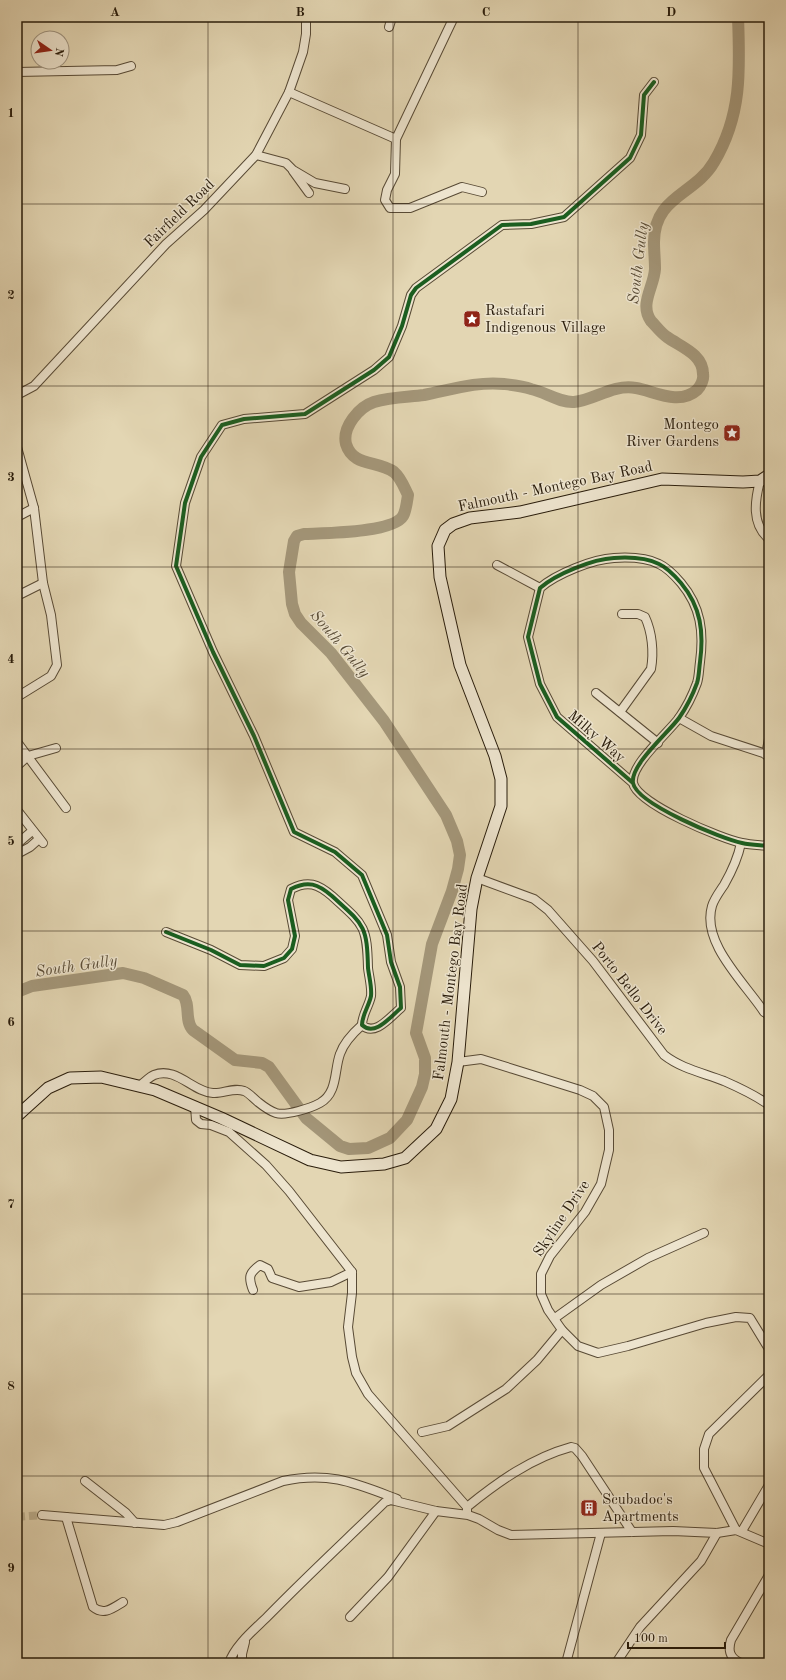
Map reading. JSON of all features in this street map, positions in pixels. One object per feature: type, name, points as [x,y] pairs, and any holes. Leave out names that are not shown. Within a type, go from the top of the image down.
[{"type":"main road","name":"Falmouth - Montego Bay Road","points":[[17,1116],[48,1088],[70,1078],[101,1077],[155,1090],[194,1106],[310,1160],[341,1167],[384,1164],[405,1158],[436,1129],[451,1099],[458,1062],[471,910],[477,878],[500,806],[501,779],[495,756],[460,665],[442,585],[438,546],[445,530],[453,524],[470,518],[520,512],[662,479],[743,482],[765,478]]},
{"type":"street","name":"Fairfield Road","points":[[17,395],[34,386],[166,244],[204,210],[256,155],[289,92],[303,52],[306,34],[306,17]]},
{"type":"street","points":[[389,26],[392,17]]},
{"type":"street","points":[[454,17],[396,139],[395,174],[387,190],[385,200],[390,208],[410,208],[462,187],[482,192]]},
{"type":"street","points":[[17,72],[117,70],[131,66]]},
{"type":"street","points":[[362,1024],[366,1029],[370,1030],[381,1026],[401,1008],[400,987],[391,962],[387,935],[362,875],[335,852],[294,832],[254,736],[213,652],[176,566],[185,503],[200,457],[222,425],[244,419],[305,414],[374,370],[389,357],[402,326],[411,296],[416,288],[502,225],[531,224],[564,217],[630,158],[641,135],[644,95],[654,82]]},
{"type":"street","points":[[289,92],[396,139]]},
{"type":"street","points":[[256,155],[286,163],[293,170],[309,193]]},
{"type":"street","points":[[293,170],[315,183],[345,190]]},
{"type":"street","points":[[17,447],[34,508],[43,583],[51,615],[57,665],[51,676],[17,697]]},
{"type":"street","points":[[765,478],[756,498],[756,514],[760,530],[769,539]]},
{"type":"street","points":[[17,517],[34,508]]},
{"type":"street","name":"Milky Way","points":[[633,783],[635,771],[679,718],[698,683],[702,649],[701,619],[694,601],[674,574],[658,563],[633,557],[606,558],[581,566],[546,583],[540,588],[528,638],[540,684],[557,717],[633,783],[643,798],[681,820],[741,843],[769,846]]},
{"type":"street","points":[[497,565],[540,588]]},
{"type":"street","points":[[17,596],[43,583]]},
{"type":"street","points":[[620,712],[650,668],[652,661],[650,638],[645,617],[638,614],[622,614]]},
{"type":"street","points":[[596,693],[658,742]]},
{"type":"street","points":[[679,718],[711,736],[767,755],[769,740]]},
{"type":"street","points":[[17,742],[66,808]]},
{"type":"street","points":[[17,766],[28,756],[56,748]]},
{"type":"street","points":[[17,810],[41,841],[17,854]]},
{"type":"street","points":[[17,844],[32,831]]},
{"type":"street","points":[[741,843],[738,857],[731,873],[712,906],[710,928],[714,942],[764,1012],[769,1015]]},
{"type":"street","name":"Porto Bello Drive","points":[[477,878],[534,899],[548,910],[593,961],[664,1055],[676,1064],[724,1081],[757,1096],[769,1105]]},
{"type":"street","points":[[139,1086],[154,1075],[165,1074],[183,1079],[198,1089],[213,1093],[244,1091],[263,1106],[276,1113],[293,1113],[320,1103],[327,1097],[333,1087],[340,1052],[362,1024],[371,994],[366,937],[362,925],[323,888],[310,884],[301,884],[291,889],[288,900],[295,936],[292,949],[284,958],[264,966],[240,965],[211,950],[166,932]]},
{"type":"street","name":"Skyline Drive","points":[[458,1062],[481,1059],[580,1090],[592,1096],[604,1107],[609,1130],[609,1150],[601,1184],[585,1212],[550,1256],[541,1274],[541,1294],[548,1310],[562,1330],[578,1346],[598,1353],[628,1346],[706,1323],[736,1317],[750,1318],[769,1350]]},
{"type":"street","points":[[194,1106],[196,1120],[201,1124],[211,1125],[229,1132],[266,1165],[289,1191],[352,1272],[352,1293],[348,1328],[356,1373],[368,1394],[467,1511],[498,1530],[511,1535],[632,1532],[717,1533],[739,1531],[769,1544]]},
{"type":"street","points":[[555,1318],[601,1285],[641,1262],[704,1233]]},
{"type":"street","points":[[253,1290],[248,1279],[251,1271],[260,1265],[268,1269],[272,1278],[298,1287],[331,1282],[352,1272]]},
{"type":"street","points":[[422,1432],[448,1426],[506,1389],[538,1360],[562,1330]]},
{"type":"street","points":[[739,1531],[704,1468],[704,1449],[709,1434],[769,1375]]},
{"type":"street","points":[[42,1515],[164,1525],[177,1522],[283,1481],[301,1477],[322,1477],[348,1480],[399,1500],[436,1511],[467,1511],[499,1481],[515,1471],[571,1447],[575,1448],[582,1456],[632,1532]]},
{"type":"street","points":[[84,1481],[126,1513],[135,1523]]},
{"type":"street","points":[[739,1531],[769,1485]]},
{"type":"street","points":[[229,1663],[232,1656],[247,1638],[385,1502],[399,1500]]},
{"type":"street","points":[[350,1617],[388,1577],[436,1511]]},
{"type":"street","points":[[66,1517],[93,1607],[102,1612],[111,1610],[123,1602]]},
{"type":"street","points":[[566,1663],[601,1533]]},
{"type":"street","points":[[616,1663],[640,1627],[701,1561],[717,1533]]},
{"type":"street","points":[[741,1663],[731,1656],[729,1648],[731,1640],[769,1575]]},
{"type":"street","points":[[242,1663],[242,1654],[247,1638]]},
{"type":"waterway","name":"South Gully","points":[[17,992],[32,986],[123,973],[144,978],[183,995],[187,1003],[190,1026],[193,1030],[235,1060],[262,1063],[269,1067],[306,1118],[340,1146],[349,1149],[368,1148],[390,1138],[407,1120],[422,1087],[425,1074],[425,1058],[416,1033],[432,944],[452,891],[460,855],[457,841],[446,815],[384,721],[331,653],[301,623],[295,614],[292,604],[289,572],[294,541],[297,536],[304,534],[373,529],[397,522],[403,516],[406,509],[408,495],[399,477],[387,468],[360,460],[349,451],[346,444],[345,438],[353,418],[363,408],[374,402],[393,398],[424,395],[464,386],[494,383],[521,386],[569,402],[582,401],[611,390],[627,387],[675,397],[690,395],[697,390],[702,382],[703,376],[702,367],[699,361],[690,352],[665,335],[651,321],[646,308],[655,269],[654,242],[656,227],[661,215],[668,205],[706,173],[714,162],[730,127],[739,74],[738,17]]},
{"type":"tunnel","points":[[17,1517],[42,1515]]},
{"type":"cycle path","points":[[166,932],[211,950],[240,965],[264,966],[284,958],[292,949],[295,936],[288,900],[291,889],[308,884],[317,886],[332,896],[351,913],[362,927],[365,934],[371,996],[362,1025],[372,1029],[377,1027],[401,1008],[400,987],[391,962],[387,935],[362,875],[335,852],[294,832],[254,736],[213,652],[176,566],[185,503],[201,457],[222,425],[244,419],[305,414],[374,370],[389,357],[402,326],[411,295],[416,288],[502,225],[531,224],[564,217],[630,158],[641,135],[644,95],[654,82]]},
{"type":"cycle path","points":[[633,783],[557,717],[540,684],[528,637],[540,588],[555,578],[575,568],[596,561],[614,558],[648,560],[659,564],[674,575],[688,592],[693,601],[700,620],[702,640],[699,676],[687,705],[679,718],[643,758],[637,767],[633,783],[638,791],[649,801],[700,828],[745,844],[769,846]]},
{"type":"place","name":"Rastafari Indigenous Village","points":[[472,319]]},
{"type":"place","name":"Montego River Gardens","points":[[732,433]]},
{"type":"place","name":"Scubadoc's Apartments","points":[[589,1508]]}]
